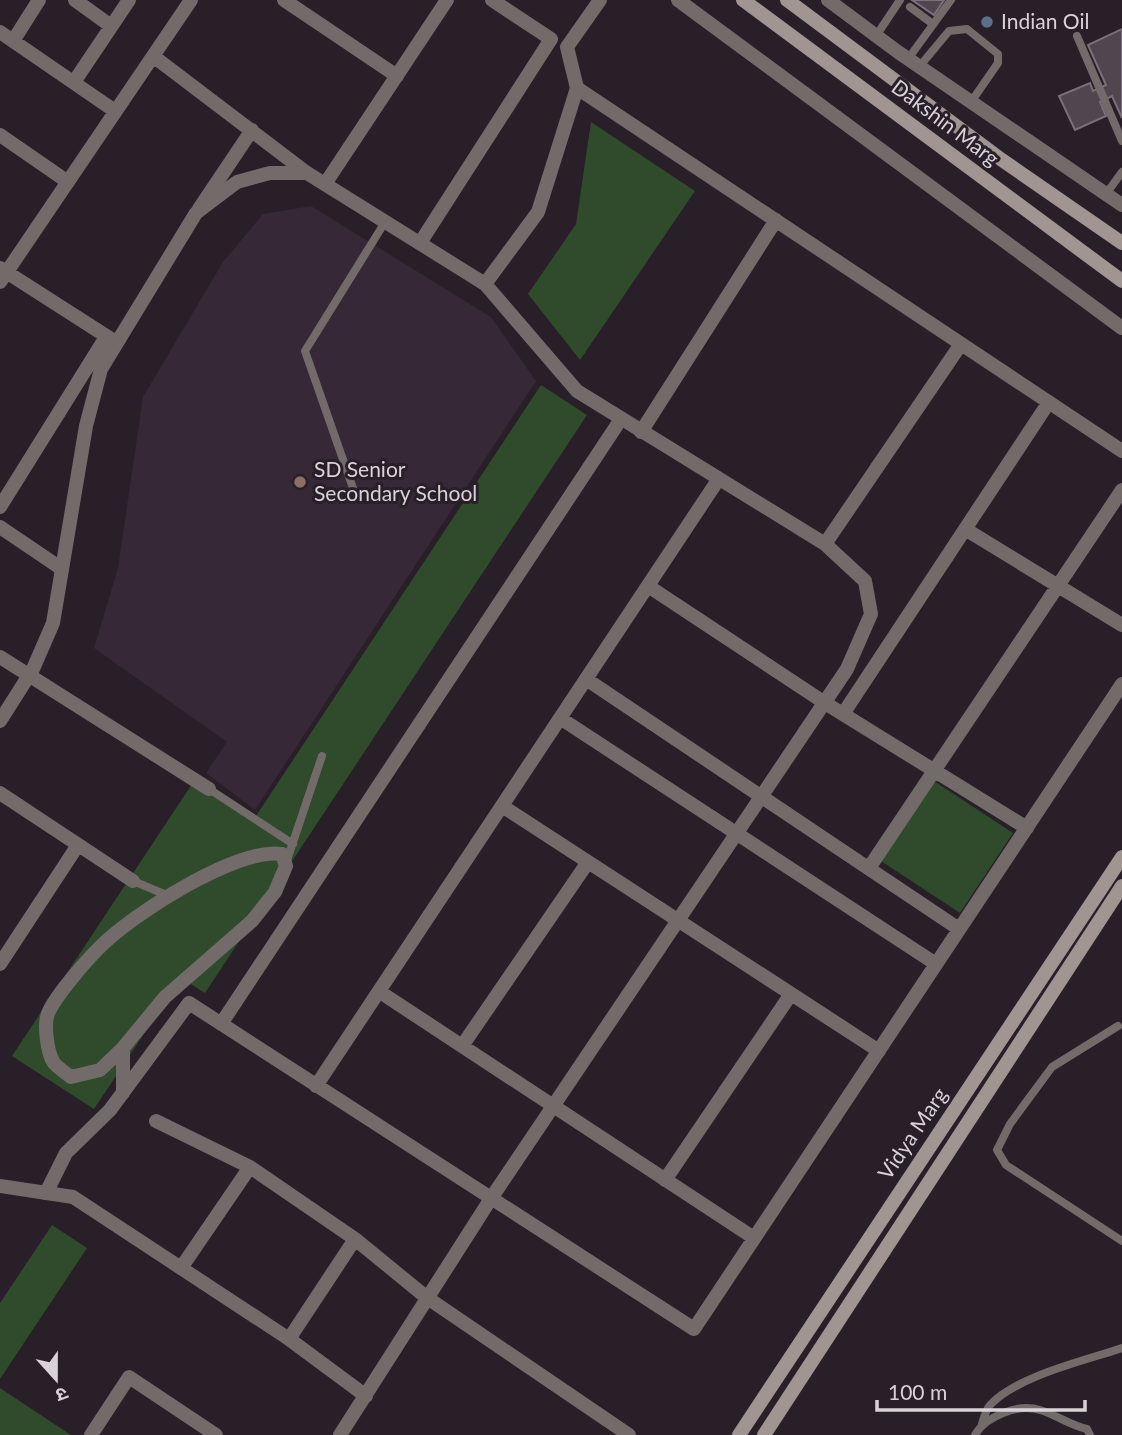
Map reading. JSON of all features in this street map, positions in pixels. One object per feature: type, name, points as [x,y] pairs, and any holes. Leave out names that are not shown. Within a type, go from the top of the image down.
[{"type":"main road","name":"Dakshin Marg","points":[[744,0],[1122,281]]},
{"type":"main road","name":"Dakshin Marg","points":[[787,0],[1002,160],[1122,243]]},
{"type":"main road","name":"Vidya Marg","points":[[739,1435],[1122,857]]},
{"type":"main road","name":"Vidya Marg","points":[[764,1435],[1122,887]]},
{"type":"street","points":[[13,41],[39,0]]},
{"type":"street","points":[[75,0],[111,26]]},
{"type":"street","points":[[74,82],[129,0]]},
{"type":"street","points":[[284,0],[397,76]]},
{"type":"street","points":[[326,184],[447,0]]},
{"type":"street","points":[[485,284],[538,212],[577,88],[566,47],[492,0]]},
{"type":"street","points":[[566,47],[600,0]]},
{"type":"street","points":[[678,0],[1122,328]]},
{"type":"street","points":[[828,0],[914,63],[1122,205]]},
{"type":"street","points":[[112,340],[2,274],[116,111],[185,2]]},
{"type":"street","points":[[0,32],[116,111]]},
{"type":"street","points":[[419,243],[551,39]]},
{"type":"street","points":[[153,56],[307,173],[485,284],[577,391],[825,544],[865,581],[870,614],[847,669],[825,704],[490,1200],[340,1435]]},
{"type":"street","points":[[577,88],[1122,451]]},
{"type":"street","points":[[0,507],[252,130]]},
{"type":"street","points":[[0,135],[68,182]]},
{"type":"street","points":[[196,214],[237,182],[270,173],[307,173]]},
{"type":"street","points":[[641,432],[776,220]]},
{"type":"street","points":[[0,721],[30,675],[53,623],[86,426],[101,369],[112,340]]},
{"type":"street","points":[[825,544],[961,344]]},
{"type":"street","points":[[843,714],[1049,402]]},
{"type":"street","points":[[221,1024],[621,419]]},
{"type":"street","points":[[316,1086],[718,480]]},
{"type":"street","points":[[869,868],[1122,489]]},
{"type":"street","points":[[0,527],[62,569]]},
{"type":"street","points":[[965,529],[1122,625]]},
{"type":"street","points":[[648,586],[825,704],[1027,828]]},
{"type":"street","points":[[0,657],[209,789]]},
{"type":"street","points":[[586,679],[959,929]]},
{"type":"street","points":[[46,1193],[66,1153],[110,1110],[190,1003],[490,1200],[694,1329],[1122,684]]},
{"type":"street","points":[[560,718],[936,964]]},
{"type":"street","points":[[0,793],[133,881]]},
{"type":"street","points":[[502,806],[879,1051]]},
{"type":"street","points":[[0,964],[78,845]]},
{"type":"street","points":[[267,852],[282,854],[286,866],[275,892],[252,921],[165,997],[123,1048],[100,1070],[71,1077],[53,1062],[46,1033],[48,1012],[99,947],[209,872],[267,852]]},
{"type":"street","points":[[462,1046],[588,862]]},
{"type":"street","points":[[380,992],[754,1238]]},
{"type":"street","points":[[665,1180],[790,994]]},
{"type":"street","points":[[123,1048],[123,1093]]},
{"type":"street","points":[[156,1121],[250,1167],[355,1239],[426,1297],[629,1435]]},
{"type":"street","points":[[181,1268],[250,1167]]},
{"type":"street","points":[[0,1186],[74,1197],[289,1339],[366,1396]]},
{"type":"street","points":[[289,1339],[355,1239]]},
{"type":"street","points":[[91,1435],[129,1377],[216,1435]]},
{"type":"lane","points":[[876,36],[901,0]]},
{"type":"lane","points":[[914,63],[933,24],[951,0]]},
{"type":"lane","points":[[910,7],[933,24]]},
{"type":"lane","points":[[914,63],[949,31],[967,29],[999,54],[998,63],[971,102]]},
{"type":"lane","points":[[1077,36],[1122,141]]},
{"type":"lane","points":[[1106,194],[1122,172]]},
{"type":"lane","points":[[354,491],[305,351],[385,222]]},
{"type":"lane","points":[[286,866],[322,756]]},
{"type":"lane","points":[[209,789],[293,844]]},
{"type":"lane","points":[[133,881],[171,897]]},
{"type":"lane","points":[[1118,1026],[1052,1067],[1010,1124],[997,1150],[1006,1165],[1121,1240]]},
{"type":"lane","points":[[975,1435],[989,1405],[1006,1394],[1036,1378],[1122,1348]]},
{"type":"lane","points":[[982,1424],[1004,1412],[1038,1409],[1068,1425],[1087,1429],[1090,1435]]},
{"type":"shaded area","name":"SD Senior Secondary School","points":[[311,206],[491,317],[536,381],[255,810],[206,773],[227,742],[94,648],[118,568],[143,397],[223,262],[263,214]]},
{"type":"green space","points":[[591,122],[695,191],[580,360],[528,294],[576,224]]},
{"type":"green space","points":[[541,385],[587,415],[205,993],[181,978],[94,1109],[12,1056],[194,781],[254,819]]},
{"type":"green space","points":[[934,781],[1013,833],[960,913],[881,861]]},
{"type":"green space","points":[[52,1225],[87,1248],[0,1379],[0,1303]]},
{"type":"green space","points":[[0,1388],[71,1435],[0,1435]]},
{"type":"building","points":[[912,0],[944,0],[934,15]]},
{"type":"building","points":[[1122,29],[1122,118],[1112,96],[1100,102],[1106,116],[1075,130],[1059,96],[1090,83],[1093,91],[1106,85],[1088,45]]},
{"type":"place","name":"Indian Oil","points":[[987,22]]},
{"type":"place","name":"SD Senior Secondary School","points":[[300,482]]}]
